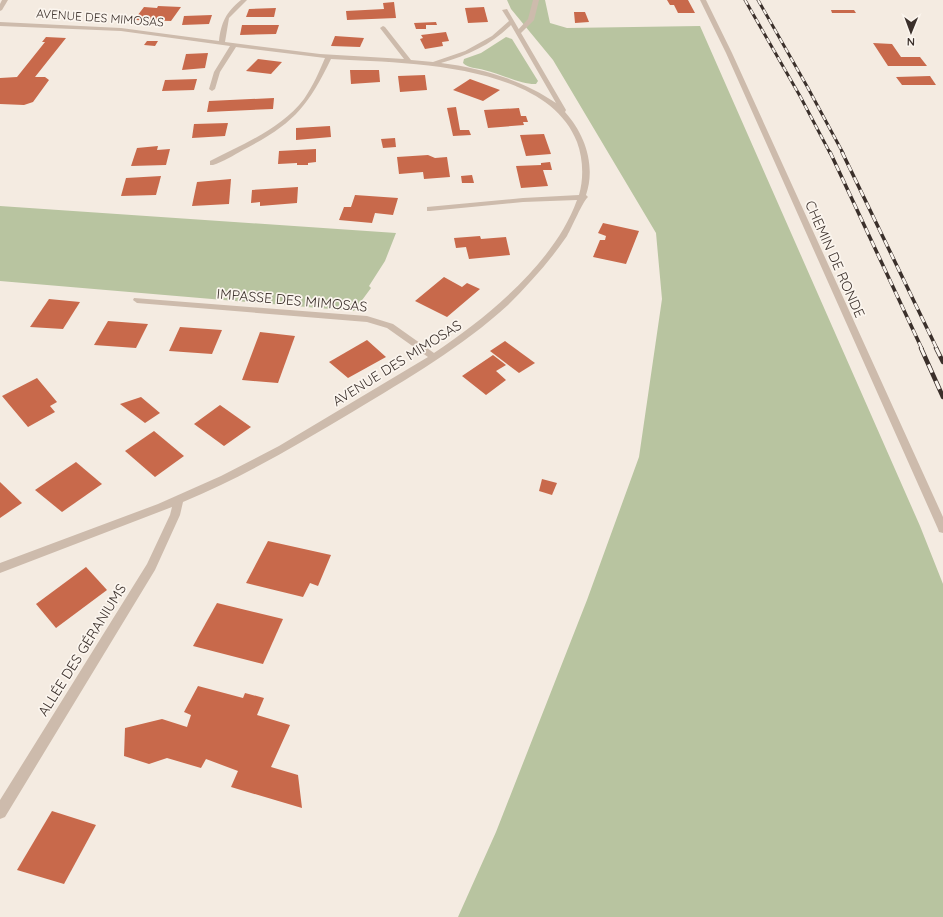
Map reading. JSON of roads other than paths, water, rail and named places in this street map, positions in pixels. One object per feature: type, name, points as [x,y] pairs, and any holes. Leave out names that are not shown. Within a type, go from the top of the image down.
[{"type":"street","points":[[0,9],[5,0]]},
{"type":"street","points":[[222,44],[224,22],[228,14],[233,8],[244,0]]},
{"type":"street","points":[[518,33],[531,20],[536,0]]},
{"type":"street","name":"CHEMIN DE RONDE","points":[[703,0],[729,53],[943,528]]},
{"type":"street","points":[[504,10],[567,116]]},
{"type":"street","name":"AVENUE DES MIMOSAS","points":[[434,64],[482,46],[497,36],[511,22]]},
{"type":"street","name":"AVENUE DES MIMOSAS","points":[[0,24],[139,31],[222,44],[329,57],[434,64],[487,75],[521,86],[546,99],[567,116],[574,127],[585,154],[587,183],[584,197],[580,206],[562,239],[521,286],[497,310],[469,333],[434,357],[264,460],[179,499],[0,568]]},
{"type":"street","points":[[383,28],[409,62]]},
{"type":"street","points":[[212,89],[217,72],[234,45]]},
{"type":"street","points":[[213,163],[273,129],[290,117],[302,106],[312,92],[329,57]]},
{"type":"street","points":[[430,209],[569,196],[584,197]]},
{"type":"street","name":"IMPASSE DES MIMOSAS","points":[[137,300],[366,319],[390,326],[434,357]]},
{"type":"street","name":"ALLÉE DES GÉRANIUMS","points":[[0,812],[151,567],[175,515],[179,499]]},
{"type":"railway","points":[[745,0],[800,96],[830,153]]},
{"type":"railway","points":[[758,0],[843,153]]},
{"type":"railway","points":[[830,152],[922,349]]},
{"type":"railway","points":[[842,152],[937,349]]},
{"type":"railway","points":[[921,348],[943,397]]},
{"type":"railway","points":[[936,348],[943,362]]}]
